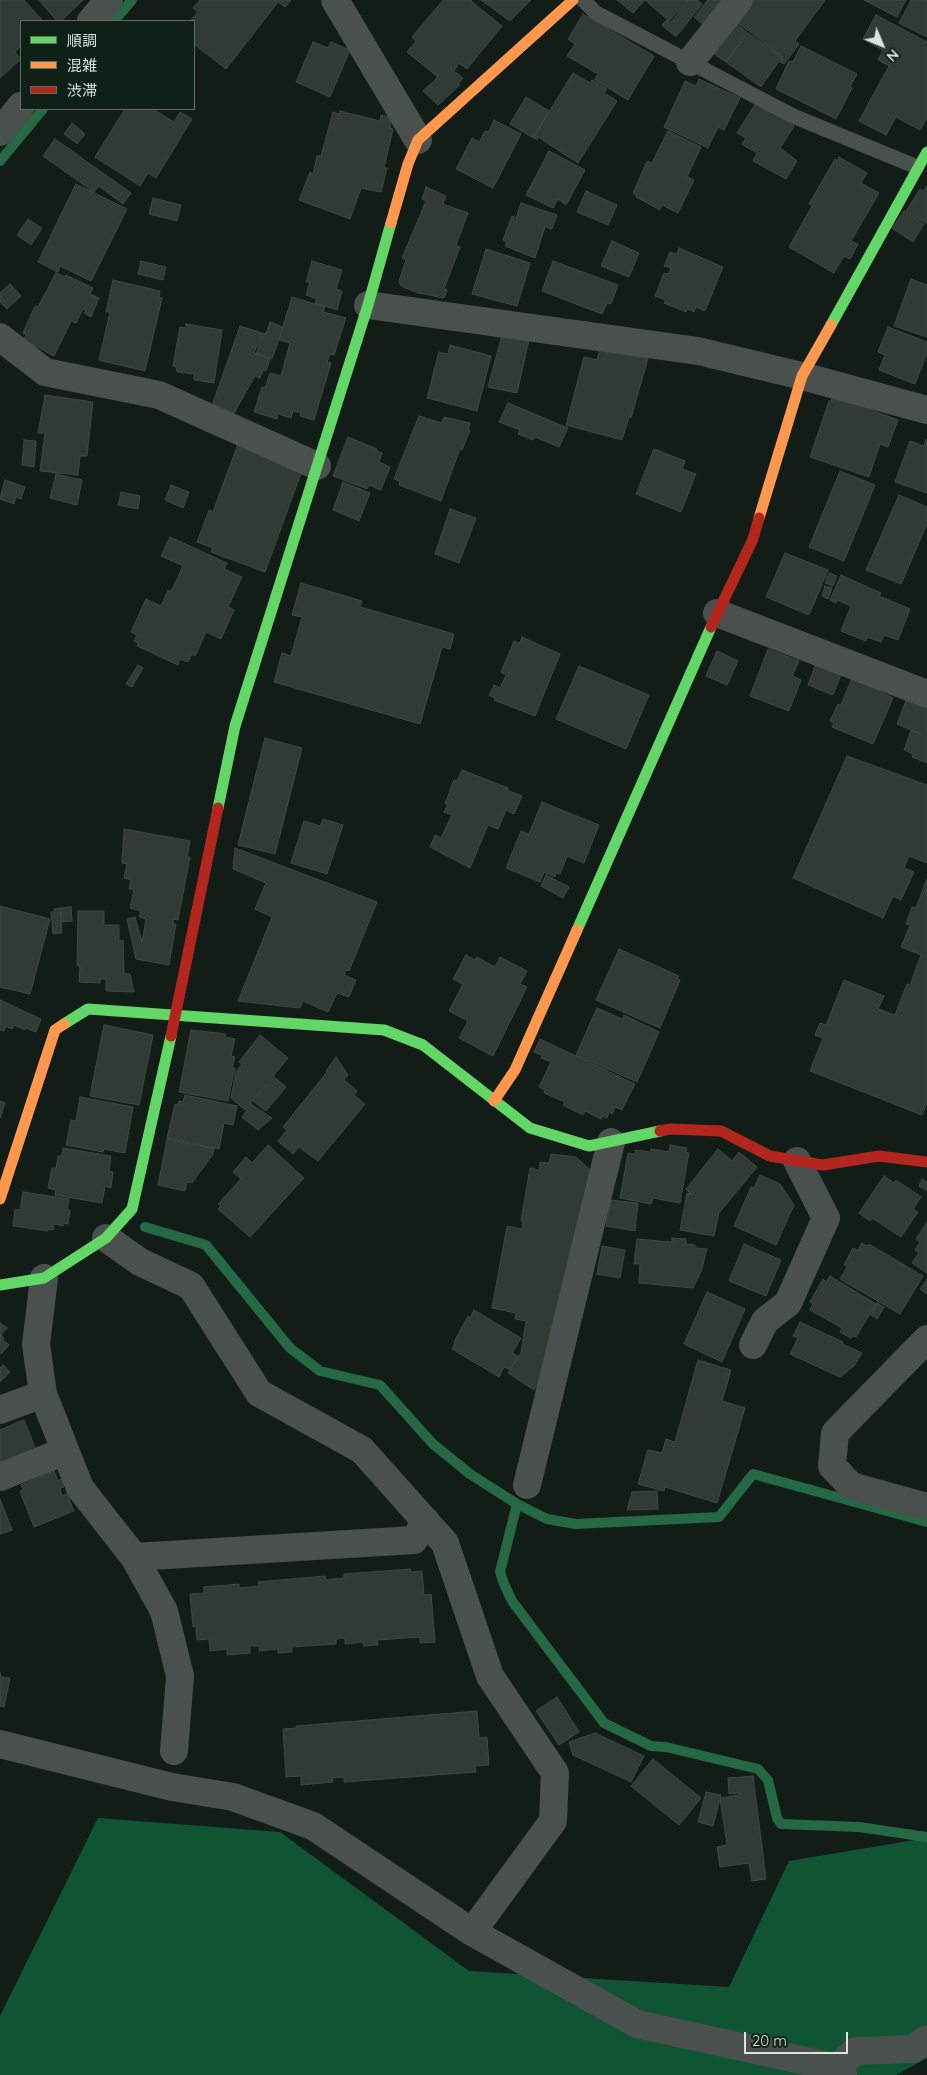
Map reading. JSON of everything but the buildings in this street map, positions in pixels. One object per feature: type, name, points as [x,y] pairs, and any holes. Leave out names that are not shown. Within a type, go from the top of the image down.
[{"type":"street","points":[[92,20],[109,0]]},
{"type":"street","points":[[335,0],[418,140]]},
{"type":"street","points":[[0,1285],[44,1278],[106,1238],[132,1209],[176,1014],[235,726],[368,305],[408,164],[418,140],[573,0]]},
{"type":"street","points":[[690,62],[739,0]]},
{"type":"street","points":[[0,132],[20,107]]},
{"type":"street","points":[[494,1101],[515,1070],[717,613],[753,539],[802,376],[927,152]]},
{"type":"street","points":[[368,305],[698,351],[802,376],[927,410]]},
{"type":"street","points":[[0,337],[45,372],[159,395],[317,466]]},
{"type":"street","points":[[717,613],[927,694]]},
{"type":"street","points":[[0,1199],[55,1030],[88,1009],[384,1030],[423,1045],[530,1128],[589,1146],[671,1129],[721,1132],[770,1156],[823,1165],[879,1156],[927,1162]]},
{"type":"street","points":[[527,1485],[611,1142]]},
{"type":"street","points":[[753,1345],[765,1321],[788,1303],[826,1218],[797,1160]]},
{"type":"street","points":[[106,1238],[140,1262],[191,1286],[259,1393],[362,1450],[446,1543],[490,1676],[555,1773],[553,1821],[472,1932]]},
{"type":"street","points":[[44,1278],[36,1344],[43,1394],[80,1488],[134,1557],[164,1611],[180,1676],[174,1750]]},
{"type":"street","points":[[927,1339],[835,1434],[832,1466],[851,1486],[927,1506]]},
{"type":"street","points":[[0,1410],[43,1394]]},
{"type":"street","points":[[0,1477],[65,1450]]},
{"type":"street","points":[[134,1557],[414,1540],[426,1521]]},
{"type":"street","points":[[0,1744],[172,1787],[233,1797],[313,1826],[472,1932],[636,2024],[840,2071],[855,2052],[913,2049],[927,2039]]},
{"type":"lane","points":[[583,0],[596,14],[793,116],[917,167]]},
{"type":"green space","points":[[98,1818],[280,1832],[469,1971],[729,1987],[789,1861],[927,1838],[927,2058],[896,2075],[0,2075],[0,2016]]},
{"type":"waterway","points":[[115,20],[132,0]]},
{"type":"waterway","points":[[0,161],[42,110]]},
{"type":"waterway","points":[[145,1227],[206,1245],[290,1348],[320,1371],[380,1385],[433,1444],[470,1474],[517,1504],[547,1519],[576,1524],[719,1517],[753,1474],[927,1522]]},
{"type":"waterway","points":[[517,1504],[500,1572],[504,1584],[512,1601],[604,1723],[651,1746],[666,1747],[758,1769],[768,1780],[777,1818],[781,1824],[859,1827],[927,1837]]},
{"type":"traffic: fast","points":[[831,325],[927,152]]},
{"type":"traffic: fast","points":[[218,808],[235,726],[368,305],[391,223]]},
{"type":"traffic: fast","points":[[577,930],[711,627]]},
{"type":"traffic: fast","points":[[64,1024],[88,1009],[384,1030],[423,1045],[530,1128],[589,1146],[660,1131]]},
{"type":"traffic: fast","points":[[0,1285],[44,1278],[106,1238],[132,1209],[171,1036]]},
{"type":"traffic: slow","points":[[391,223],[408,164],[418,140],[573,0]]},
{"type":"traffic: slow","points":[[759,518],[802,376],[831,325]]},
{"type":"traffic: slow","points":[[494,1101],[515,1070],[577,930]]},
{"type":"traffic: slow","points":[[0,1199],[55,1030],[64,1024]]},
{"type":"traffic: jam","points":[[711,627],[753,539],[759,518]]},
{"type":"traffic: jam","points":[[171,1036],[218,808]]},
{"type":"traffic: jam","points":[[660,1131],[671,1129],[721,1131],[770,1156],[823,1165],[879,1156],[927,1162]]}]
